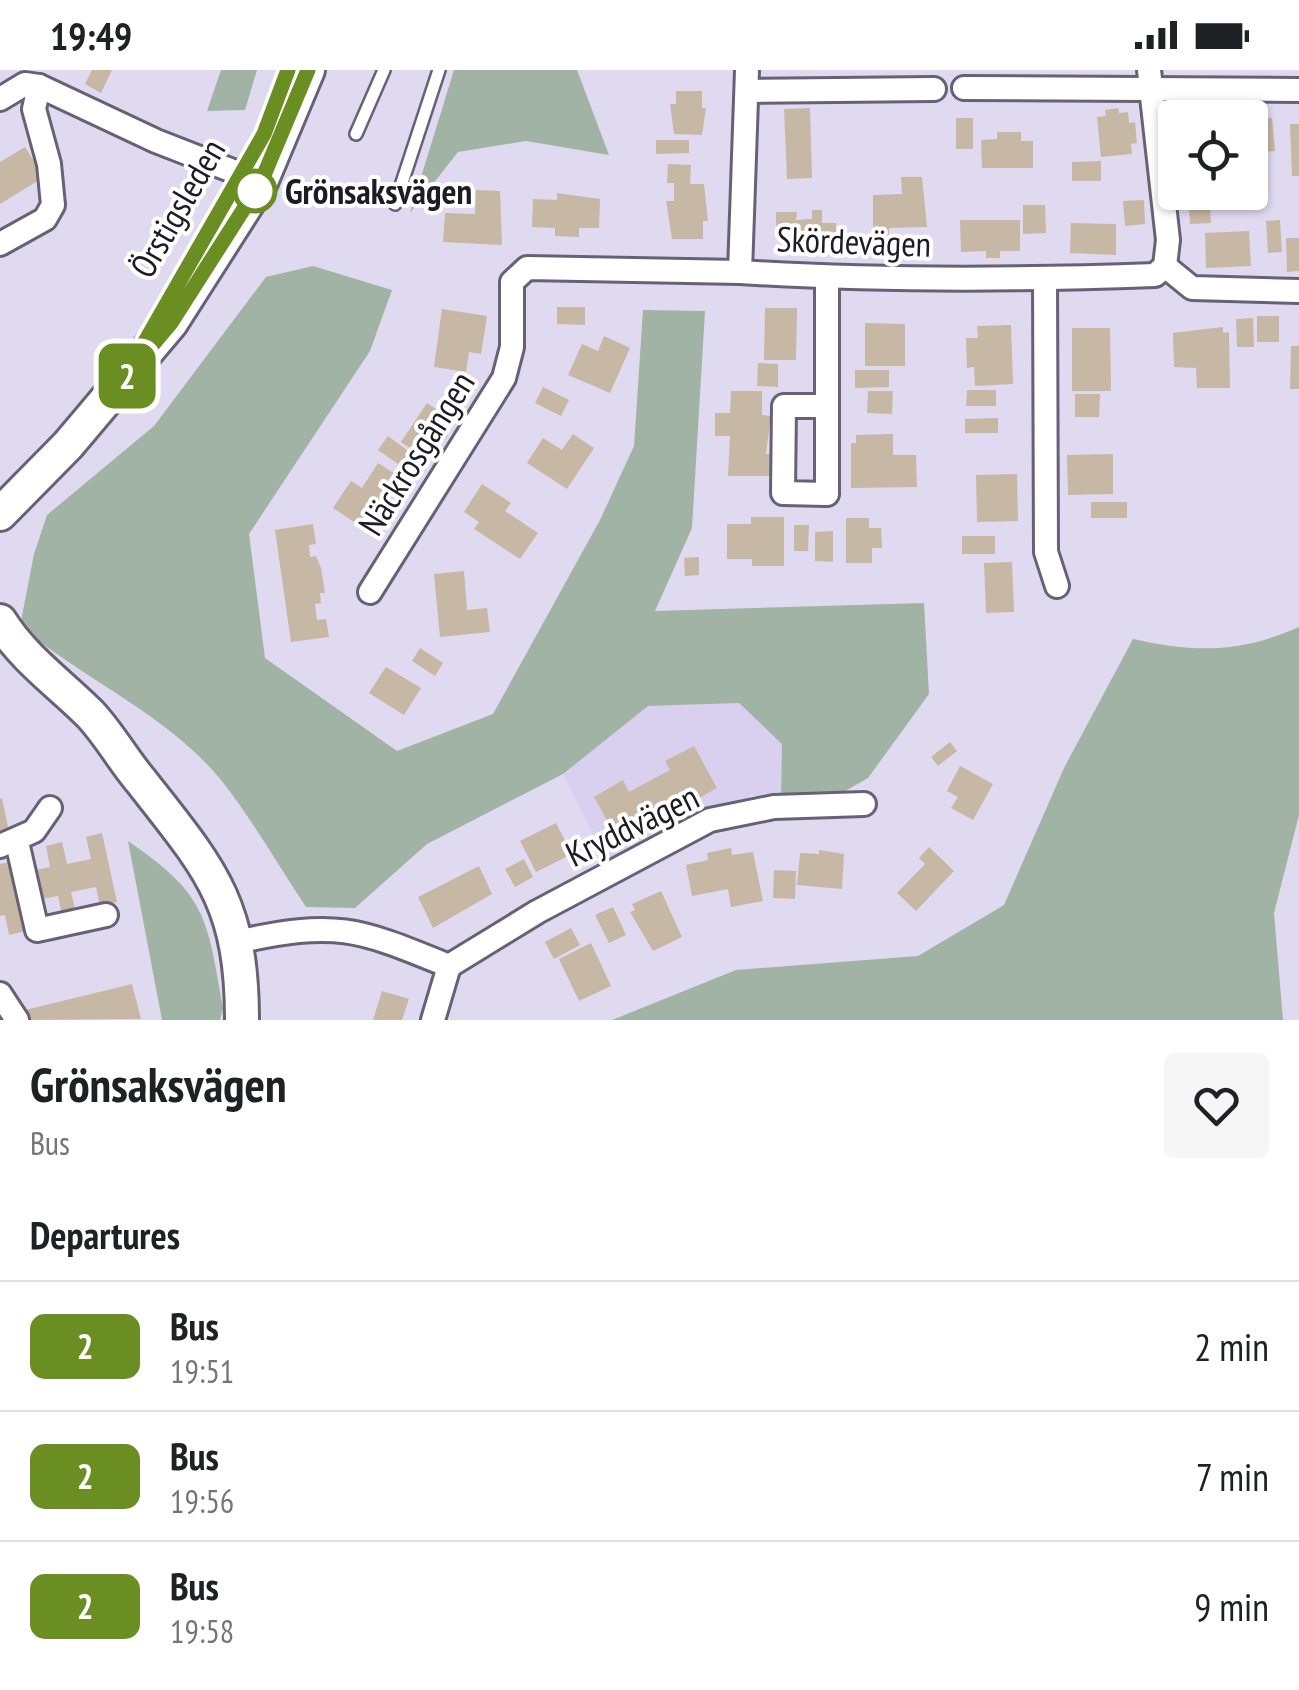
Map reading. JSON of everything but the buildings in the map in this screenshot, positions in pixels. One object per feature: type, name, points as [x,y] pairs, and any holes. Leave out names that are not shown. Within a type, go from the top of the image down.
[{"type":"street","name":"Örstigsleden","points":[[252,179],[288,70]]},
{"type":"street","name":"Örstigsleden","points":[[3,516],[171,323],[308,70]]},
{"type":"street","points":[[964,88],[1150,79],[1299,90]]},
{"type":"street","points":[[1150,79],[1168,240],[1165,266],[1192,288],[1299,291]]},
{"type":"street","points":[[747,80],[934,89]]},
{"type":"street","name":"Skördevägen","points":[[747,80],[740,272],[826,278],[1045,279],[1155,275],[1165,266]]},
{"type":"street","points":[[0,99],[25,84],[39,86],[252,179]]},
{"type":"street","points":[[0,244],[45,219],[52,205],[49,164],[34,110],[39,86]]},
{"type":"street","name":"Näckrosgången","points":[[370,592],[498,390],[512,346],[512,282],[527,268],[740,272]]},
{"type":"street","points":[[826,278],[827,406]]},
{"type":"street","points":[[1045,279],[1046,552],[1057,586]]},
{"type":"street","points":[[0,621],[36,664],[92,716],[198,850],[221,893],[236,942],[242,1020]]},
{"type":"street","points":[[0,646],[80,730],[142,784]]},
{"type":"street","name":"Kryddvägen","points":[[449,966],[537,912],[710,820],[774,807],[864,804]]},
{"type":"street","points":[[50,808],[34,831],[8,844],[38,930],[106,915]]},
{"type":"street","points":[[236,942],[315,927],[373,935],[449,966],[433,1020]]},
{"type":"street","points":[[0,994],[16,1020]]},
{"type":"lane","points":[[356,134],[384,70]]},
{"type":"lane","points":[[395,204],[439,70]]},
{"type":"shaded area","points":[[739,703],[782,744],[781,797],[750,795],[747,815],[613,874],[563,774],[648,706]]},
{"type":"green space","points":[[221,70],[257,70],[245,110],[207,111]]},
{"type":"green space","points":[[454,70],[577,70],[609,155],[526,141],[458,152],[410,213]]},
{"type":"green space","points":[[313,266],[392,290],[370,351],[249,534],[265,658],[397,751],[493,714],[600,520],[634,446],[643,310],[705,311],[692,528],[655,611],[924,603],[929,694],[868,778],[833,798],[781,797],[782,744],[739,703],[648,706],[563,774],[427,844],[355,908],[306,907],[243,810],[199,757],[151,717],[20,626],[34,554],[47,515],[154,426],[266,277]]},
{"type":"green space","points":[[1299,627],[1299,815],[1274,913],[1283,1020],[612,1020],[736,970],[918,956],[1004,905],[1064,768],[1133,639],[1177,647],[1217,648],[1257,642]]},
{"type":"green space","points":[[128,841],[174,877],[199,911],[213,951],[223,1008],[220,1020],[162,1020]]},
{"type":"bus line","name":"2","points":[[288,70],[264,134],[123,380],[171,323],[261,182],[308,70]]},
{"type":"place","name":"Grönsaksvägen","points":[[255,191]]}]
